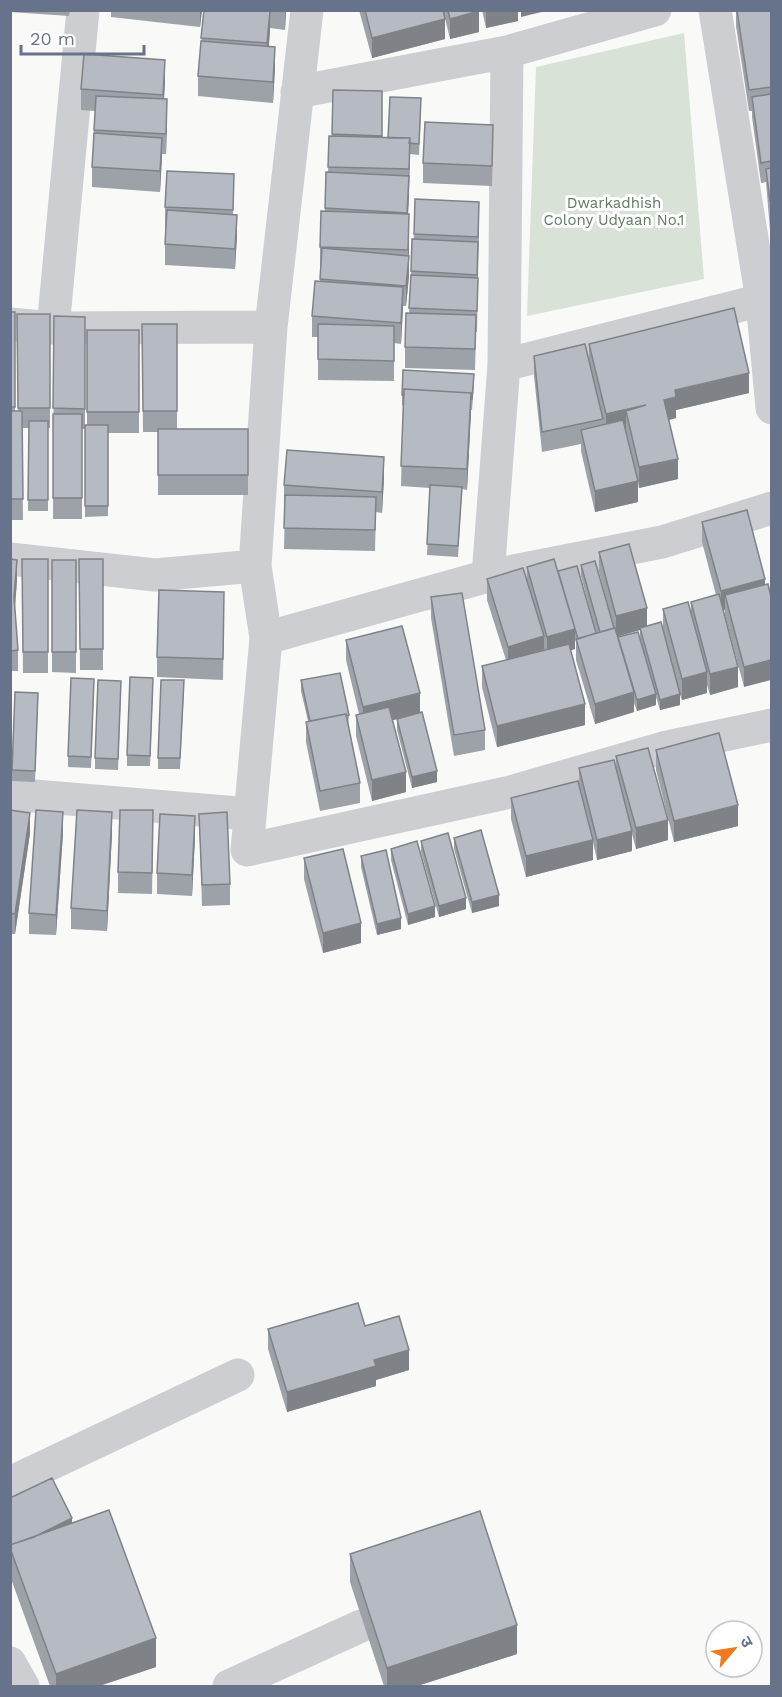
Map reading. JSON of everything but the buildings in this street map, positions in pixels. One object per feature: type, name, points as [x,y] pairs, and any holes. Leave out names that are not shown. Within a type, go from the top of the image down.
[{"type":"street","points":[[52,328],[83,10]]},
{"type":"street","points":[[307,10],[270,327],[255,566],[266,638],[248,850],[510,792],[663,748],[771,725]]},
{"type":"street","points":[[297,92],[507,52],[655,10]]},
{"type":"street","points":[[715,10],[762,300],[771,408]]},
{"type":"street","points":[[488,576],[504,365],[507,52]]},
{"type":"street","points":[[504,365],[762,300]]},
{"type":"street","points":[[10,324],[52,328],[270,327]]},
{"type":"street","points":[[266,638],[488,576],[662,542],[771,508]]},
{"type":"street","points":[[10,559],[155,575],[255,566]]},
{"type":"street","points":[[10,794],[250,814]]},
{"type":"street","points":[[10,1484],[238,1375]]},
{"type":"street","points":[[229,1686],[361,1626]]},
{"type":"street","points":[[10,1663],[23,1686]]},
{"type":"green space","name":"Dwarkadhish Colony Udyaan No.1","points":[[684,33],[704,279],[527,316],[536,67]]}]
